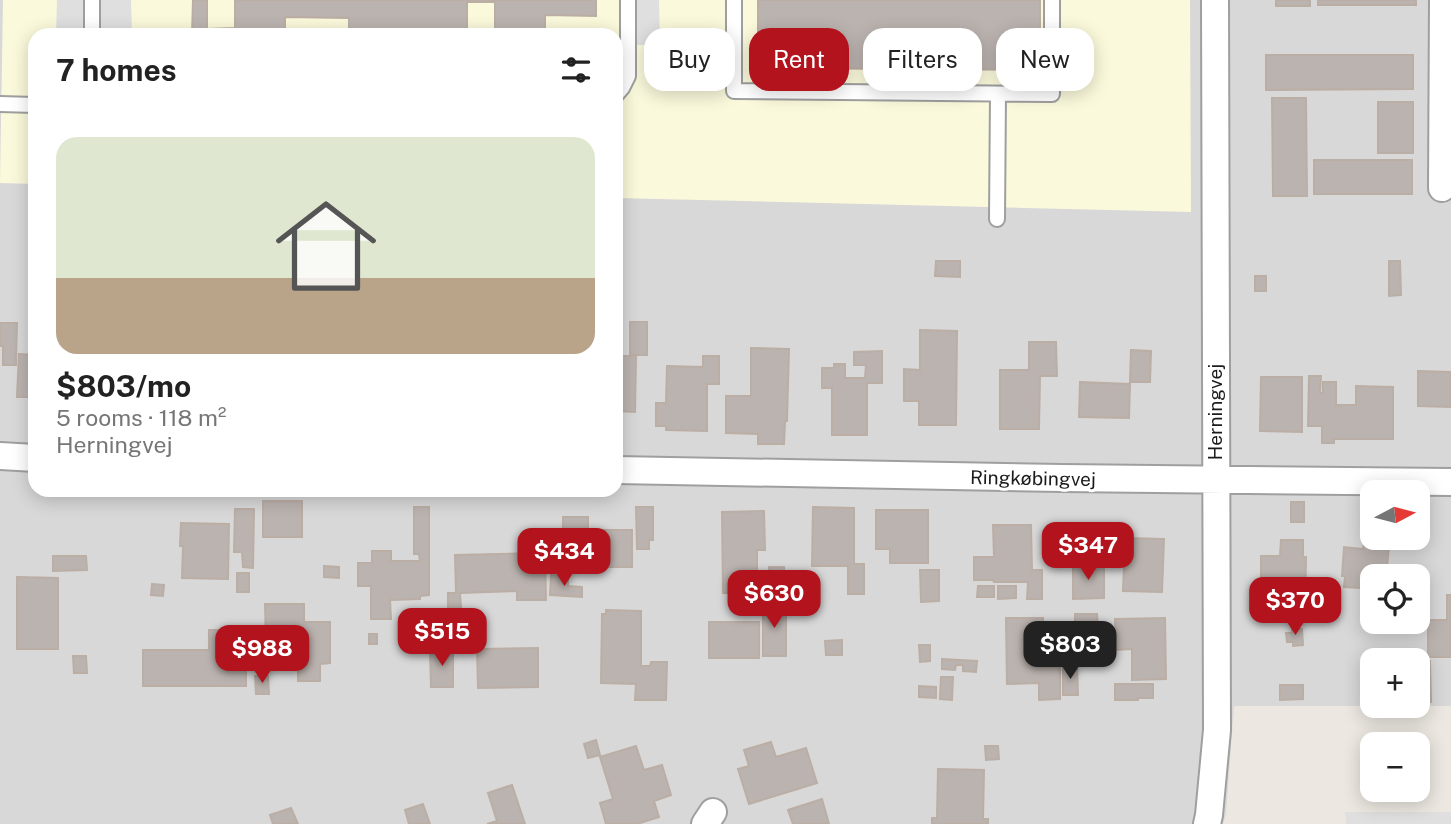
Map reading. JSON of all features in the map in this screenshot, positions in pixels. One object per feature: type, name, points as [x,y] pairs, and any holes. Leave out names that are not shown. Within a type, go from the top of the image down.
[{"type":"street","name":"Herningvej","points":[[1207,824],[1217,730],[1215,0]]},
{"type":"street","points":[[1442,188],[1447,33],[1443,0]]},
{"type":"street","points":[[0,456],[28,458]]},
{"type":"street","name":"Ringkøbingvej","points":[[623,470],[1451,482]]},
{"type":"lane","points":[[92,0],[92,28]]},
{"type":"lane","points":[[623,84],[628,76],[628,0]]},
{"type":"lane","points":[[734,0],[734,91],[1052,94],[1052,0]]},
{"type":"lane","points":[[997,219],[998,93]]},
{"type":"lane","points":[[0,104],[28,105]]},
{"type":"shaded area","points":[[0,0],[1451,0],[1451,706],[1430,706],[1430,648],[1360,648],[1360,706],[1234,706],[1223,824],[0,824]]},
{"type":"shaded area","points":[[3,0],[1190,0],[1191,212],[623,198],[623,28],[28,28],[28,184],[0,183]]},
{"type":"shaded area","points":[[57,0],[131,0],[132,28],[56,28]]},
{"type":"shaded area","points":[[621,0],[659,0],[660,28],[644,28],[644,45],[623,46]]},
{"type":"shaded area","points":[[1345,812],[1451,812],[1451,824],[1346,824]]},
{"type":"building","points":[[193,0],[207,0],[207,28],[192,28]]},
{"type":"building","points":[[235,0],[596,0],[596,16],[545,15],[545,28],[495,28],[495,2],[467,2],[467,28],[349,28],[349,18],[285,17],[285,28],[235,28]]},
{"type":"building","points":[[758,0],[1040,0],[1040,28],[996,28],[996,70],[982,70],[982,28],[863,28],[863,69],[849,69],[849,28],[758,28]]},
{"type":"building","points":[[1276,0],[1310,0],[1310,6],[1276,6]]},
{"type":"building","points":[[1318,0],[1416,0],[1416,5],[1318,5]]},
{"type":"building","points":[[1266,55],[1413,55],[1413,89],[1266,90]]},
{"type":"building","points":[[1272,98],[1306,98],[1307,196],[1273,196]]},
{"type":"building","points":[[1378,102],[1413,102],[1413,153],[1378,153]]},
{"type":"building","points":[[1314,160],[1412,160],[1412,194],[1314,194]]},
{"type":"building","points":[[936,261],[960,261],[960,277],[935,276]]},
{"type":"building","points":[[1389,261],[1400,261],[1401,295],[1389,296]]},
{"type":"building","points":[[1255,276],[1266,276],[1266,291],[1255,291]]},
{"type":"building","points":[[630,322],[647,322],[647,355],[630,355]]},
{"type":"building","points":[[0,323],[17,323],[16,365],[3,365]]},
{"type":"building","points":[[920,330],[957,331],[956,425],[919,425],[919,401],[904,401],[904,369],[920,370]]},
{"type":"building","points":[[1029,342],[1056,342],[1057,376],[1040,376],[1039,429],[1000,429],[1000,370],[1029,370]]},
{"type":"building","points":[[751,348],[789,349],[784,444],[758,444],[758,434],[726,433],[726,396],[751,396]]},
{"type":"building","points":[[1131,350],[1151,351],[1150,382],[1130,382]]},
{"type":"building","points":[[882,351],[882,383],[867,383],[867,435],[832,435],[832,388],[822,388],[822,368],[845,364],[845,378],[865,378],[866,365],[854,365],[854,352]]},
{"type":"building","points":[[19,354],[28,355],[28,397],[17,397]]},
{"type":"building","points":[[623,356],[636,356],[635,412],[623,411]]},
{"type":"building","points":[[703,356],[719,356],[719,384],[707,384],[707,431],[666,430],[666,426],[656,426],[656,403],[666,403],[667,366],[703,367]]},
{"type":"building","points":[[1418,371],[1451,372],[1451,407],[1418,406]]},
{"type":"building","points":[[1309,376],[1321,376],[1320,393],[1323,393],[1323,382],[1336,382],[1336,405],[1356,405],[1356,386],[1393,387],[1393,439],[1334,439],[1334,443],[1322,443],[1322,426],[1308,426]]},
{"type":"building","points":[[1261,377],[1302,377],[1302,432],[1260,431]]},
{"type":"building","points":[[1080,382],[1130,384],[1129,418],[1079,417]]},
{"type":"building","points":[[263,501],[302,501],[302,537],[263,537]]},
{"type":"building","points":[[1291,502],[1304,502],[1304,522],[1291,522]]},
{"type":"building","points":[[414,507],[429,507],[429,595],[420,596],[420,599],[390,600],[391,619],[371,619],[371,586],[358,586],[358,563],[372,563],[372,551],[391,551],[391,561],[420,561],[419,554],[414,554]]},
{"type":"building","points":[[636,507],[653,507],[653,540],[649,540],[649,549],[637,549]]},
{"type":"building","points":[[813,507],[854,508],[854,564],[864,564],[864,594],[848,594],[848,566],[812,566]]},
{"type":"building","points":[[235,509],[254,509],[253,568],[243,567],[242,552],[234,552]]},
{"type":"building","points":[[876,510],[928,510],[928,563],[890,563],[890,549],[876,549]]},
{"type":"building","points":[[764,511],[765,550],[757,550],[757,593],[723,593],[722,512]]},
{"type":"building","points":[[563,517],[588,517],[588,530],[632,530],[632,567],[559,567],[559,530],[563,530]]},
{"type":"building","points":[[181,523],[229,524],[228,579],[182,578]]},
{"type":"building","points":[[993,525],[1031,525],[1032,570],[1042,570],[1042,599],[1027,599],[1028,582],[974,580],[974,557],[994,557]]},
{"type":"building","points":[[1125,538],[1164,539],[1162,592],[1123,591]]},
{"type":"building","points":[[1281,540],[1303,540],[1303,557],[1306,557],[1305,609],[1261,609],[1261,556],[1280,556]]},
{"type":"building","points":[[1344,547],[1389,550],[1387,564],[1360,564],[1360,588],[1344,587]]},
{"type":"building","points":[[545,553],[546,600],[517,600],[517,591],[460,593],[461,608],[448,609],[448,593],[456,593],[455,555]]},
{"type":"building","points":[[53,556],[86,556],[87,570],[53,571]]},
{"type":"building","points":[[1073,565],[1104,565],[1104,598],[1073,599]]},
{"type":"building","points":[[324,566],[339,567],[339,578],[324,577]]},
{"type":"building","points":[[769,567],[784,567],[784,598],[770,599]]},
{"type":"building","points":[[920,570],[939,570],[939,601],[921,602]]},
{"type":"building","points":[[237,573],[249,573],[249,592],[237,592]]},
{"type":"building","points":[[551,575],[568,577],[568,586],[582,587],[582,597],[550,595]]},
{"type":"building","points":[[17,577],[58,578],[58,649],[17,649]]},
{"type":"building","points":[[152,584],[164,585],[163,596],[151,595]]},
{"type":"building","points":[[978,586],[994,586],[994,597],[977,597]]},
{"type":"building","points":[[998,586],[1016,586],[1016,598],[998,599]]},
{"type":"building","points":[[1447,595],[1451,595],[1451,657],[1430,657],[1430,620],[1447,620]]},
{"type":"building","points":[[265,604],[304,604],[304,622],[330,622],[330,663],[320,664],[320,681],[298,681],[298,646],[266,646]]},
{"type":"building","points":[[763,604],[786,604],[786,656],[763,656]]},
{"type":"building","points":[[606,610],[641,611],[641,666],[650,666],[651,662],[667,662],[666,700],[635,700],[636,684],[601,683],[602,614],[606,614]]},
{"type":"building","points":[[1075,614],[1097,614],[1098,626],[1075,626]]},
{"type":"building","points":[[1006,618],[1043,618],[1043,667],[1060,667],[1060,699],[1039,700],[1039,683],[1007,684]]},
{"type":"building","points":[[1165,618],[1166,679],[1132,680],[1132,649],[1116,650],[1115,619]]},
{"type":"building","points":[[709,622],[759,622],[759,658],[709,658]]},
{"type":"building","points":[[1292,629],[1302,629],[1303,645],[1293,646],[1293,642],[1287,642],[1286,633],[1292,633]]},
{"type":"building","points":[[209,630],[246,630],[246,686],[143,686],[143,650],[209,650]]},
{"type":"building","points":[[369,634],[377,634],[377,644],[369,644]]},
{"type":"building","points":[[842,640],[842,655],[826,655],[825,641]]},
{"type":"building","points":[[919,645],[930,645],[930,661],[920,662]]},
{"type":"building","points":[[538,648],[538,687],[478,688],[477,649]]},
{"type":"building","points":[[430,650],[453,650],[453,687],[431,687]]},
{"type":"building","points":[[73,656],[86,656],[87,673],[74,673]]},
{"type":"building","points":[[942,659],[977,661],[976,672],[963,671],[963,665],[956,665],[955,670],[942,669]]},
{"type":"building","points":[[1063,666],[1077,666],[1078,695],[1063,695]]},
{"type":"building","points":[[255,676],[268,676],[269,694],[256,694]]},
{"type":"building","points":[[941,677],[953,677],[952,700],[940,699]]},
{"type":"building","points":[[1115,684],[1153,684],[1153,698],[1115,700]]},
{"type":"building","points":[[1280,685],[1303,685],[1303,699],[1280,700]]},
{"type":"building","points":[[919,686],[936,687],[936,698],[919,697]]},
{"type":"building","points":[[596,740],[600,755],[588,758],[584,744]]},
{"type":"building","points":[[771,742],[776,757],[806,748],[817,783],[749,804],[738,769],[749,766],[744,750]]},
{"type":"building","points":[[636,746],[644,770],[662,765],[671,795],[654,801],[659,817],[637,824],[606,824],[600,803],[613,799],[600,757]]},
{"type":"building","points":[[985,746],[998,746],[999,759],[986,760]]},
{"type":"building","points":[[938,769],[984,770],[983,819],[988,819],[988,824],[932,824],[932,818],[937,818]]},
{"type":"building","points":[[512,785],[525,824],[487,824],[497,821],[488,793]]},
{"type":"building","points":[[822,799],[829,824],[793,824],[788,810]]},
{"type":"building","points":[[423,804],[430,824],[409,824],[405,810]]},
{"type":"building","points":[[291,808],[298,824],[273,824],[270,815]]}]
